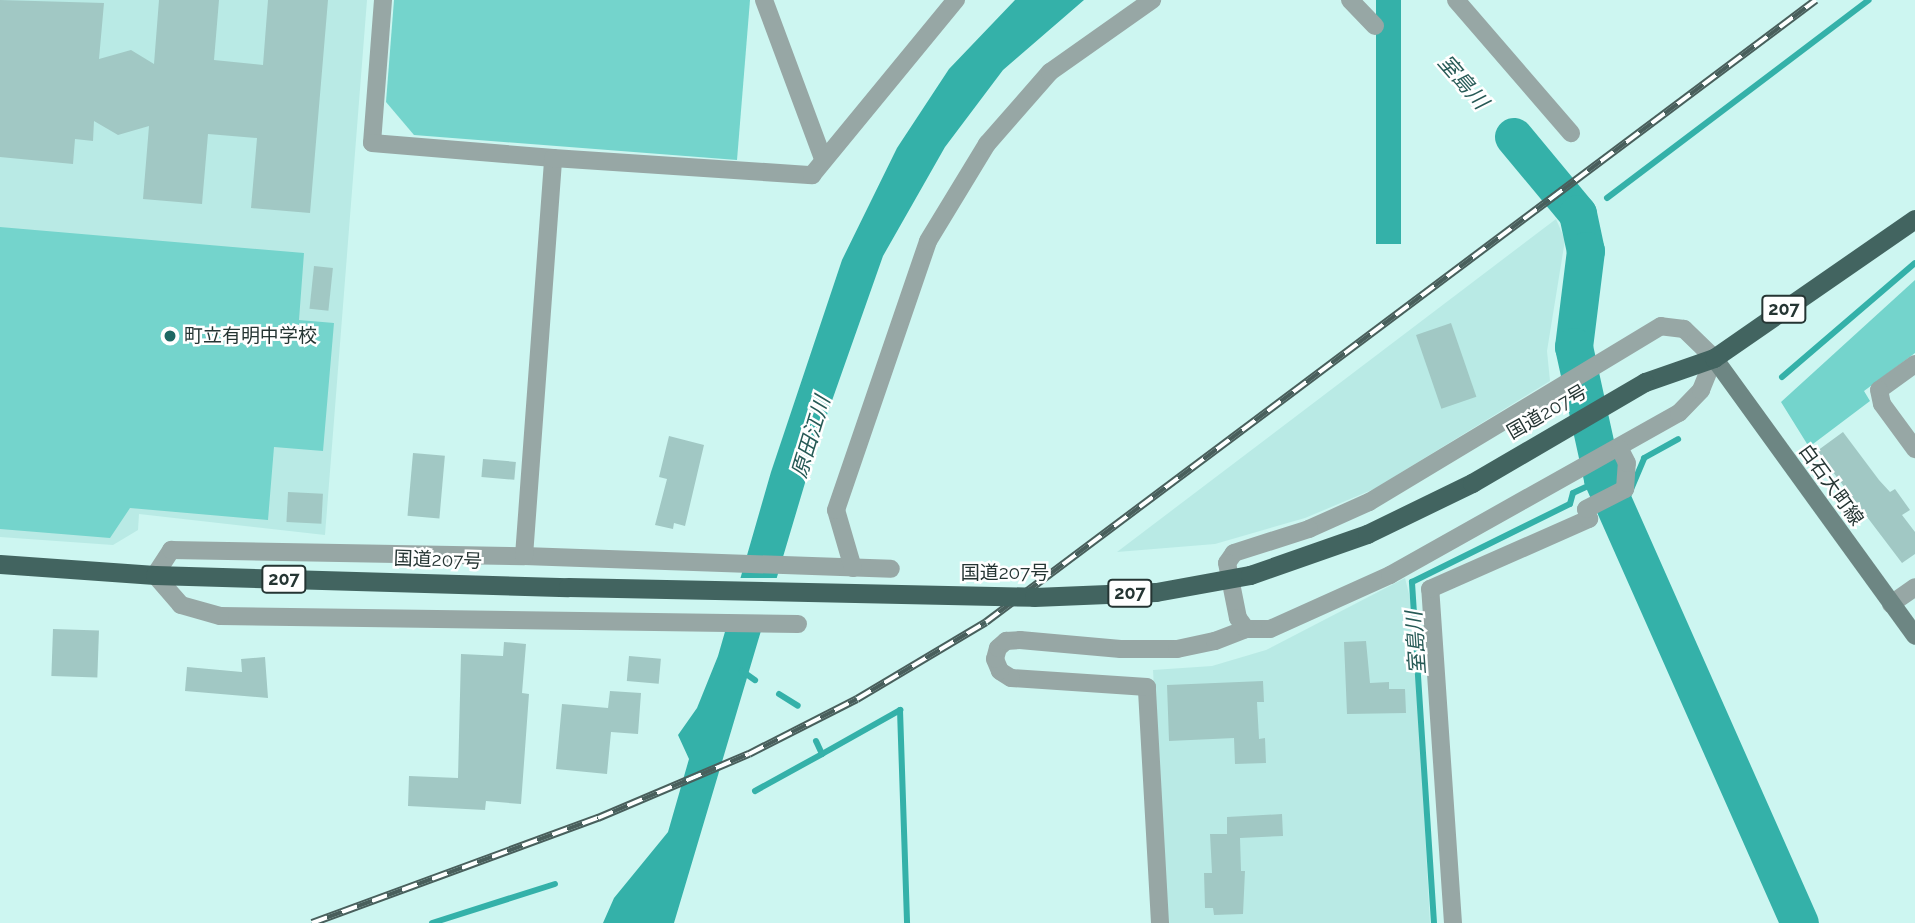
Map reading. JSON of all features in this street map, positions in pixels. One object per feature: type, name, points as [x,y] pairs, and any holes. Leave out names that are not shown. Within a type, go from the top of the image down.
[{"type":"highway","name":"国道207号","points":[[0,564],[155,575],[568,587],[1034,597],[1156,592],[1250,575],[1367,534],[1472,483],[1645,382],[1714,358],[1915,219]]},
{"type":"main road","name":"白石大町線","points":[[1714,358],[1915,636]]},
{"type":"street","points":[[383,0],[372,143],[794,176],[812,175],[956,0]]},
{"type":"street","points":[[764,0],[823,159]]},
{"type":"street","points":[[853,568],[836,510],[928,241],[987,144],[1050,72],[1152,0]]},
{"type":"street","points":[[1350,0],[1375,26]]},
{"type":"street","points":[[1456,0],[1571,133]]},
{"type":"street","points":[[523,556],[553,158]]},
{"type":"street","points":[[1160,923],[1147,687],[1011,678],[1000,671],[995,659],[998,649],[1006,641],[1020,640],[1121,649],[1177,649],[1215,642],[1247,629],[1270,629],[1390,575],[1620,449],[1679,413],[1701,390],[1714,358],[1684,328],[1661,326],[1368,502],[1309,529],[1234,553],[1227,563],[1238,618],[1247,629]]},
{"type":"street","points":[[1915,364],[1879,390],[1882,404],[1915,449]]},
{"type":"street","points":[[1454,923],[1430,589],[1589,519],[1586,509],[1625,489],[1627,463],[1620,449]]},
{"type":"street","points":[[798,624],[220,616],[181,605],[155,575],[171,550],[523,556],[891,569]]},
{"type":"street","points":[[1891,604],[1915,587]]},
{"type":"shaded area","name":"町立有明中学校","points":[[0,0],[367,0],[325,535],[139,514],[138,530],[113,545],[0,537]]},
{"type":"shaded area","points":[[394,0],[750,0],[737,160],[414,135],[386,102]]},
{"type":"shaded area","points":[[1556,219],[1565,240],[1547,351],[1550,381],[1374,489],[1305,518],[1215,544],[1117,552]]},
{"type":"shaded area","points":[[0,227],[304,253],[299,320],[334,323],[323,451],[274,447],[268,520],[130,508],[110,538],[0,529]]},
{"type":"shaded area","points":[[1915,280],[1915,353],[1864,391],[1870,401],[1809,447],[1781,402]]},
{"type":"shaded area","points":[[1405,578],[1413,610],[1430,923],[1167,923],[1153,670],[1212,666],[1266,650]]},
{"type":"water","name":"原田江川","points":[[1015,0],[1084,0],[1003,70],[945,147],[883,256],[816,446],[674,923],[603,923],[614,898],[668,832],[689,759],[678,735],[697,708],[718,656],[771,472],[842,260],[897,148],[949,69]]},
{"type":"water","points":[[1376,0],[1401,0],[1401,244],[1376,244]]},
{"type":"pier","points":[[737,578],[779,578],[768,617],[726,615]]},
{"type":"building","points":[[0,0],[104,3],[99,59],[131,50],[154,64],[159,0],[219,0],[214,60],[263,65],[268,0],[328,0],[310,213],[251,208],[257,138],[208,134],[202,204],[143,199],[149,126],[118,135],[94,121],[93,141],[75,139],[73,164],[0,157]]},
{"type":"building","points":[[314,266],[333,268],[328,311],[310,309]]},
{"type":"building","points":[[1451,323],[1476,397],[1441,409],[1416,335]]},
{"type":"building","points":[[1843,432],[1879,480],[1890,492],[1895,489],[1910,510],[1902,515],[1915,532],[1915,554],[1902,563],[1817,451]]},
{"type":"building","points":[[669,436],[704,445],[685,526],[674,523],[673,529],[655,525],[667,479],[659,477]]},
{"type":"building","points":[[413,453],[445,456],[439,519],[408,516]]},
{"type":"building","points":[[483,459],[516,462],[514,480],[481,477]]},
{"type":"building","points":[[288,492],[323,494],[321,524],[286,522]]},
{"type":"building","points":[[53,629],[99,631],[97,678],[51,676]]},
{"type":"building","points":[[1366,641],[1370,683],[1389,682],[1389,689],[1405,689],[1406,713],[1347,714],[1344,642]]},
{"type":"building","points":[[504,642],[526,644],[522,693],[529,694],[521,804],[486,801],[485,810],[408,806],[409,776],[458,778],[461,654],[503,656]]},
{"type":"building","points":[[629,656],[661,659],[659,684],[627,681]]},
{"type":"building","points":[[265,657],[268,698],[185,691],[187,667],[242,672],[241,659]]},
{"type":"building","points":[[1263,681],[1264,702],[1257,702],[1259,739],[1265,738],[1266,763],[1235,764],[1234,738],[1169,741],[1167,685]]},
{"type":"building","points":[[610,691],[641,693],[638,734],[611,732],[607,774],[556,769],[562,704],[608,708]]},
{"type":"building","points":[[1282,814],[1283,836],[1240,838],[1241,871],[1245,871],[1243,914],[1214,915],[1213,908],[1205,908],[1204,873],[1212,873],[1210,834],[1227,834],[1227,817]]},
{"type":"waterway","points":[[1607,198],[1869,0]]},
{"type":"waterway","name":"室島川","points":[[1514,137],[1578,214],[1586,251],[1574,347],[1603,479],[1800,923]]},
{"type":"waterway","points":[[1782,377],[1915,263]]},
{"type":"waterway","points":[[1629,494],[1644,458],[1678,439]]},
{"type":"waterway","name":"室島川","points":[[1434,923],[1412,582],[1570,504],[1573,493],[1603,479]]},
{"type":"waterway","points":[[742,671],[755,680]]},
{"type":"waterway","points":[[779,694],[798,706]]},
{"type":"waterway","points":[[816,741],[822,754],[900,710],[907,923]]},
{"type":"waterway","points":[[755,791],[822,754]]},
{"type":"waterway","points":[[432,923],[555,884]]},
{"type":"railway","points":[[312,923],[598,818],[749,754],[857,699],[986,622],[1816,0]]},
{"type":"place","name":"町立有明中学校","points":[[170,336]]}]
